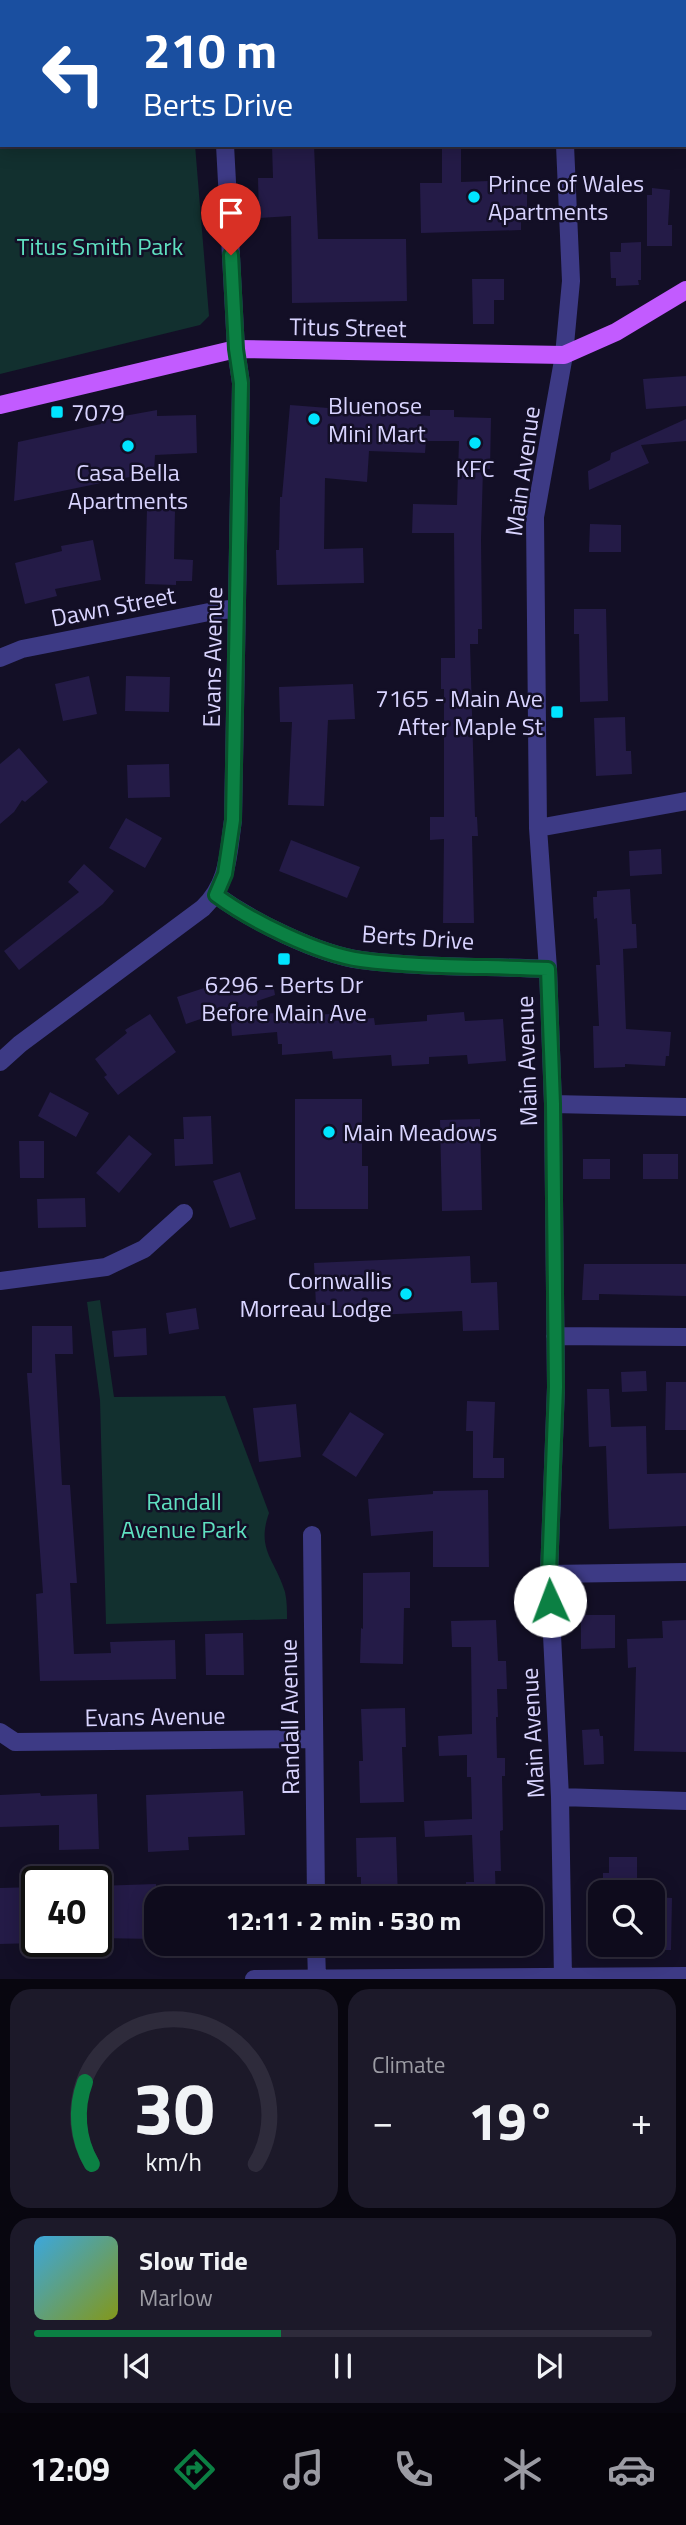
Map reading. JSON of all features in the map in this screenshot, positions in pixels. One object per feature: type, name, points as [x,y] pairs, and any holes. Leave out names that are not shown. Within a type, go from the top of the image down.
[{"type":"main road","name":"Titus Street","points":[[0,405],[236,349],[564,355],[616,332],[686,290]]},
{"type":"street","name":"Evans Avenue","points":[[216,895],[225,874],[233,820],[241,383],[236,349],[225,147]]},
{"type":"street","name":"Main Avenue","points":[[563,1978],[561,1797],[549,1574],[556,1387],[553,1104],[548,969],[538,828],[535,517],[564,355],[571,281],[565,147]]},
{"type":"street","name":"Dawn Street","points":[[0,658],[35,646],[237,608]]},
{"type":"street","points":[[538,828],[686,802]]},
{"type":"street","points":[[0,1062],[20,1044],[203,908],[216,895]]},
{"type":"street","name":"Berts Drive","points":[[216,895],[233,908],[311,946],[360,960],[548,969]]},
{"type":"street","points":[[553,1104],[686,1107]]},
{"type":"street","points":[[0,1281],[106,1267],[144,1249],[184,1213]]},
{"type":"street","points":[[555,1336],[686,1337]]},
{"type":"street","name":"Randall Avenue","points":[[312,1535],[316,1886]]},
{"type":"street","points":[[549,1574],[686,1572]]},
{"type":"street","name":"Evans Avenue","points":[[0,1732],[15,1742],[313,1739]]},
{"type":"street","points":[[561,1797],[686,1801]]},
{"type":"street","points":[[316,1956],[317,1979]]},
{"type":"street","points":[[254,1979],[686,1976]]},
{"type":"green space","name":"Titus Smith Park","points":[[0,147],[195,147],[209,316],[200,325],[0,374]]},
{"type":"green space","name":"Randall Avenue Park","points":[[100,1300],[114,1397],[225,1396],[269,1513],[266,1546],[285,1592],[287,1619],[106,1624],[100,1400],[87,1302]]},
{"type":"building","points":[[272,147],[314,147],[318,239],[406,239],[407,301],[292,303],[291,216],[259,218],[258,178],[273,178]]},
{"type":"building","name":"Prince of Wales Apartments","points":[[442,147],[461,147],[461,182],[519,180],[520,184],[527,184],[527,211],[521,211],[521,230],[421,233],[420,183],[442,183]]},
{"type":"building","points":[[652,188],[670,190],[668,225],[672,225],[672,246],[647,246],[647,195],[652,195]]},
{"type":"building","points":[[641,242],[639,285],[616,286],[616,278],[611,278],[610,252],[621,252],[621,243]]},
{"type":"building","points":[[472,279],[504,279],[504,300],[494,300],[494,324],[473,324]]},
{"type":"building","points":[[686,376],[686,406],[646,409],[643,379]]},
{"type":"building","points":[[290,405],[430,416],[430,410],[454,410],[454,417],[491,418],[490,469],[483,469],[482,629],[478,629],[478,644],[470,644],[475,817],[478,836],[472,836],[474,923],[443,923],[444,839],[430,840],[430,817],[444,817],[444,689],[441,689],[441,658],[455,658],[454,533],[412,533],[413,504],[457,505],[459,441],[426,441],[425,453],[369,451],[367,482],[325,478],[324,549],[363,548],[364,583],[277,585],[276,550],[279,550],[280,497]]},
{"type":"building","points":[[157,410],[157,416],[196,415],[197,453],[155,455],[154,472],[14,501],[18,442],[101,424],[102,420]]},
{"type":"building","points":[[686,419],[686,441],[641,445],[649,463],[589,490],[588,471],[610,460],[611,453]]},
{"type":"building","points":[[147,509],[175,510],[174,559],[193,560],[192,581],[176,581],[176,585],[145,584]]},
{"type":"building","points":[[590,524],[621,525],[621,552],[589,552]]},
{"type":"building","points":[[93,540],[101,580],[55,589],[57,596],[25,604],[15,563],[62,551],[61,546]]},
{"type":"building","points":[[574,609],[606,609],[608,701],[580,702],[579,634],[574,634]]},
{"type":"building","points":[[89,676],[97,714],[63,721],[55,684]]},
{"type":"building","points":[[126,676],[170,677],[169,712],[125,711]]},
{"type":"building","points":[[353,684],[355,719],[328,720],[324,806],[288,805],[292,722],[280,722],[279,687]]},
{"type":"building","points":[[625,717],[626,751],[631,751],[632,774],[596,776],[594,718]]},
{"type":"building","points":[[19,748],[48,782],[25,802],[22,800],[14,812],[0,824],[0,764]]},
{"type":"building","points":[[169,764],[170,797],[128,798],[127,765]]},
{"type":"building","points":[[126,818],[162,838],[145,868],[109,848]]},
{"type":"building","points":[[291,840],[360,867],[347,898],[279,871]]},
{"type":"building","points":[[661,849],[662,874],[630,876],[629,851]]},
{"type":"building","points":[[84,864],[114,891],[103,904],[19,970],[4,951],[79,892],[68,882]]},
{"type":"building","points":[[630,889],[632,924],[636,924],[637,948],[623,949],[626,1029],[671,1032],[669,1056],[666,1056],[665,1066],[625,1064],[625,1067],[594,1068],[593,1026],[599,1026],[596,965],[600,965],[593,897],[597,897],[597,891]]},
{"type":"building","points":[[204,988],[206,994],[274,989],[275,995],[257,1001],[258,1014],[330,1014],[330,1021],[374,1018],[375,1025],[427,1021],[427,1015],[464,1012],[465,1021],[503,1019],[506,1061],[468,1064],[467,1055],[429,1057],[429,1064],[392,1066],[391,1055],[333,1059],[332,1051],[282,1055],[282,1044],[278,1044],[277,1032],[232,1036],[230,1009],[186,1024],[177,997]]},
{"type":"building","points":[[150,1014],[176,1052],[118,1095],[104,1077],[107,1075],[95,1059],[127,1033],[125,1030]]},
{"type":"building","points":[[50,1092],[89,1113],[76,1137],[38,1116]]},
{"type":"building","name":"Main Meadows","points":[[295,1099],[362,1099],[362,1166],[368,1166],[368,1209],[295,1209]]},
{"type":"building","points":[[211,1116],[213,1164],[175,1166],[174,1139],[184,1139],[183,1117]]},
{"type":"building","points":[[480,1119],[482,1210],[442,1211],[440,1120]]},
{"type":"building","points":[[129,1135],[152,1154],[119,1193],[96,1173]]},
{"type":"building","points":[[19,1141],[44,1141],[44,1178],[20,1178]]},
{"type":"building","points":[[643,1154],[678,1154],[678,1179],[643,1179]]},
{"type":"building","points":[[583,1159],[610,1159],[610,1179],[583,1179]]},
{"type":"building","points":[[240,1172],[256,1219],[230,1228],[213,1181]]},
{"type":"building","points":[[85,1198],[86,1227],[38,1228],[37,1199]]},
{"type":"building","name":"Cornwallis Morreau Lodge","points":[[470,1256],[471,1283],[497,1282],[499,1330],[463,1331],[462,1311],[332,1317],[331,1305],[316,1306],[314,1263]]},
{"type":"building","points":[[584,1264],[686,1264],[686,1296],[599,1294],[599,1300],[582,1300]]},
{"type":"building","points":[[196,1308],[199,1329],[169,1334],[166,1313]]},
{"type":"building","points":[[32,1326],[72,1326],[73,1354],[55,1354],[62,1485],[70,1485],[77,1583],[70,1583],[74,1654],[111,1653],[110,1642],[175,1640],[176,1679],[40,1681],[36,1594],[43,1593],[27,1373],[32,1373]]},
{"type":"building","points":[[146,1328],[147,1355],[114,1357],[112,1331]]},
{"type":"building","points":[[646,1371],[647,1391],[622,1392],[621,1372]]},
{"type":"building","points":[[666,1382],[686,1382],[686,1430],[665,1430]]},
{"type":"building","points":[[587,1389],[609,1389],[611,1427],[646,1426],[647,1474],[686,1473],[686,1526],[609,1529],[606,1446],[589,1447]]},
{"type":"building","points":[[467,1401],[495,1402],[493,1458],[504,1458],[504,1478],[473,1478],[473,1431],[466,1431]]},
{"type":"building","points":[[296,1404],[301,1457],[259,1462],[253,1408]]},
{"type":"building","points":[[350,1412],[384,1434],[356,1477],[322,1455]]},
{"type":"building","points":[[488,1490],[489,1567],[433,1567],[433,1531],[371,1536],[368,1499],[433,1494],[433,1491]]},
{"type":"building","points":[[410,1572],[410,1608],[404,1608],[403,1664],[360,1663],[363,1573]]},
{"type":"building","points":[[581,1615],[615,1615],[615,1648],[581,1649]]},
{"type":"building","points":[[496,1620],[498,1661],[506,1661],[507,1689],[497,1689],[497,1758],[505,1758],[505,1776],[502,1776],[501,1871],[495,1871],[496,1886],[466,1886],[466,1882],[474,1882],[472,1835],[425,1837],[424,1821],[472,1819],[471,1777],[467,1777],[467,1755],[439,1756],[438,1736],[472,1734],[471,1647],[452,1647],[451,1621]]},
{"type":"building","points":[[686,1620],[686,1752],[634,1751],[636,1667],[628,1668],[627,1639],[663,1638],[662,1621]]},
{"type":"building","points":[[243,1633],[244,1675],[206,1675],[205,1634]]},
{"type":"building","points":[[405,1708],[406,1747],[402,1747],[404,1802],[360,1803],[359,1761],[363,1761],[361,1709]]},
{"type":"building","points":[[599,1729],[600,1736],[603,1736],[604,1764],[584,1765],[582,1730]]},
{"type":"building","points":[[243,1791],[245,1835],[188,1837],[189,1850],[148,1852],[146,1795]]},
{"type":"building","points":[[40,1793],[41,1796],[97,1794],[99,1849],[59,1850],[59,1825],[0,1827],[0,1795]]},
{"type":"building","points":[[396,1837],[398,1886],[361,1886],[361,1877],[357,1877],[356,1838]]},
{"type":"building","points":[[609,1857],[637,1857],[637,1880],[603,1880],[603,1873],[609,1873]]},
{"type":"building","points":[[156,1884],[144,1886],[144,1939],[112,1938],[112,1885]]},
{"type":"building","points":[[21,1887],[21,1943],[0,1944],[0,1888]]},
{"type":"building","points":[[665,1898],[672,1898],[671,1950],[665,1950]]},
{"type":"place","name":"Prince of Wales Apartments","points":[[474,197]]},
{"type":"place","name":"7079","points":[[57,412]]},
{"type":"place","name":"Bluenose Mini Mart","points":[[314,419]]},
{"type":"place","name":"KFC","points":[[475,443]]},
{"type":"place","name":"Casa Bella Apartments","points":[[128,446]]},
{"type":"place","name":"7165 - Main Ave After Maple St","points":[[557,712]]},
{"type":"place","name":"6296 - Berts Dr Before Main Ave","points":[[284,959]]},
{"type":"place","name":"Main Meadows","points":[[329,1132]]},
{"type":"place","name":"Cornwallis Morreau Lodge","points":[[406,1294]]},
{"type":"route","points":[[231,255],[236,349],[241,383],[233,820],[225,874],[216,895],[233,908],[311,946],[360,960],[548,969],[553,1104],[556,1387],[550,1601]]}]
